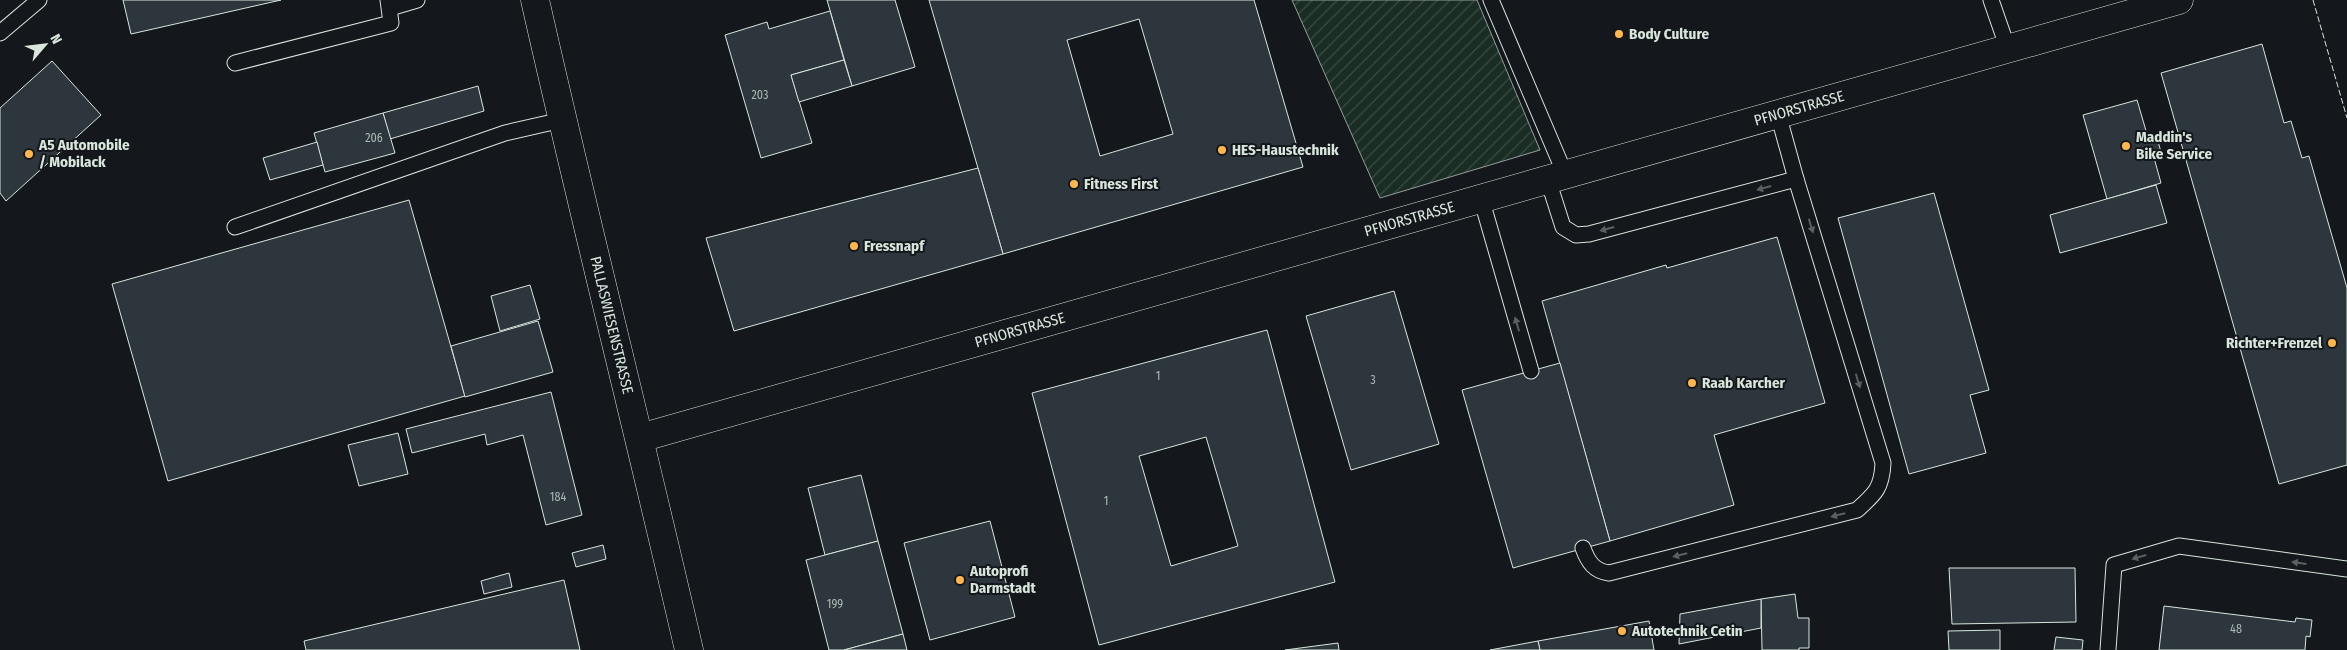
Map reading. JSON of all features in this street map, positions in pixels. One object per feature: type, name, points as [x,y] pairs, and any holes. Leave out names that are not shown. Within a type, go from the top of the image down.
[{"type":"street","name":"PALLASWIESENSTRASSE","points":[[534,0],[589,238],[640,438],[689,650]]},
{"type":"street","name":"PFNORSTRASSE","points":[[640,438],[2179,0]]},
{"type":"lane","points":[[0,33],[39,0]]},
{"type":"lane","points":[[234,63],[391,22],[389,4],[417,0]]},
{"type":"lane","points":[[1491,0],[1557,177],[1563,227],[1576,235],[1589,234],[1796,179]]},
{"type":"lane","points":[[1991,0],[2008,48]]},
{"type":"lane","points":[[1583,548],[1592,567],[1599,572],[1609,573],[1857,510],[1874,495],[1883,480],[1883,464],[1778,114]]},
{"type":"lane","points":[[235,226],[505,133],[562,120]]},
{"type":"lane","points":[[1481,198],[1531,371]]},
{"type":"lane","points":[[2108,650],[2114,565],[2179,546],[2347,569]]},
{"type":"green space","points":[[1292,0],[1477,0],[1540,150],[1380,198]]},
{"type":"building","points":[[123,0],[281,0],[131,34]]},
{"type":"building","points":[[827,0],[895,0],[915,67],[852,86]]},
{"type":"building","points":[[929,0],[1254,0],[1303,167],[1003,254]],"holes":[[[1139,19],[1173,134],[1100,156],[1067,40]]]},
{"type":"building","points":[[830,11],[844,60],[791,75],[812,143],[761,158],[725,35],[767,22],[769,29]]},
{"type":"building","points":[[2262,44],[2284,123],[2291,121],[2302,158],[2309,156],[2347,288],[2347,465],[2279,484],[2161,73]]},
{"type":"building","points":[[844,60],[852,86],[799,102],[791,75]]},
{"type":"building","name":"A5 Automobile / Mobilack","points":[[52,61],[101,115],[6,201],[0,193],[0,108]]},
{"type":"building","points":[[478,86],[484,111],[390,139],[383,113]]},
{"type":"building","name":"Maddin's Bike Service","points":[[2137,100],[2149,141],[2157,138],[2161,152],[2153,154],[2161,183],[2107,199],[2083,115]]},
{"type":"building","points":[[383,113],[395,153],[325,172],[314,133]]},
{"type":"building","points":[[317,142],[323,165],[270,180],[263,158]]},
{"type":"building","name":"Fressnapf","points":[[978,168],[1003,254],[734,331],[706,238]]},
{"type":"building","points":[[2156,185],[2167,223],[2060,253],[2050,215]]},
{"type":"building","points":[[1934,193],[1989,390],[1970,395],[1986,453],[1909,474],[1838,218]]},
{"type":"building","points":[[409,200],[465,396],[168,481],[112,284]]},
{"type":"building","name":"Raab Karcher","points":[[1777,237],[1825,403],[1714,435],[1734,505],[1610,541],[1542,301],[1666,265],[1667,268]]},
{"type":"building","points":[[530,285],[540,319],[500,331],[491,296]]},
{"type":"building","points":[[1394,291],[1439,444],[1351,470],[1306,316]]},
{"type":"building","points":[[538,321],[553,372],[465,397],[451,346]]},
{"type":"building","points":[[1267,330],[1335,582],[1099,645],[1032,393]],"holes":[[[1206,437],[1238,546],[1171,566],[1139,456]]]},
{"type":"building","points":[[1560,363],[1610,541],[1513,568],[1462,390]]},
{"type":"building","points":[[551,392],[582,515],[546,525],[523,435],[487,445],[485,434],[412,453],[406,429]]},
{"type":"building","points":[[398,433],[408,474],[359,486],[348,445]]},
{"type":"building","points":[[861,475],[878,541],[825,555],[808,488]]},
{"type":"building","name":"Autoprofi Darmstadt","points":[[990,521],[1015,617],[930,640],[904,543]]},
{"type":"building","points":[[878,541],[903,634],[844,650],[829,650],[806,560]]},
{"type":"building","points":[[603,545],[606,559],[576,567],[572,553]]},
{"type":"building","points":[[1949,568],[2075,568],[2076,622],[1952,624]]},
{"type":"building","points":[[509,573],[512,587],[484,594],[481,581]]},
{"type":"building","points":[[564,580],[580,650],[306,650],[304,641]]},
{"type":"building","points":[[1795,594],[1798,618],[1809,618],[1809,648],[1799,648],[1799,650],[1762,650],[1761,599]]},
{"type":"building","points":[[1761,599],[1761,628],[1679,644],[1680,614]]},
{"type":"building","points":[[2164,606],[2295,622],[2296,618],[2312,620],[2310,637],[2306,636],[2305,650],[2159,650]]},
{"type":"building","name":"Autotechnik Cetin","points":[[1649,621],[1654,650],[1540,650],[1538,641]]},
{"type":"building","points":[[2000,630],[2000,650],[1949,650],[1948,631]]},
{"type":"building","points":[[903,634],[907,650],[844,650]]},
{"type":"building","points":[[2056,637],[2083,640],[2082,650],[2054,650]]},
{"type":"building","points":[[1538,641],[1540,650],[1490,650]]},
{"type":"building","points":[[1338,643],[1339,650],[1285,650]]},
{"type":"fence","points":[[2313,0],[2347,118]]},
{"type":"place","name":"Body Culture","points":[[1619,34]]},
{"type":"place","name":"Maddin's Bike Service","points":[[2126,146]]},
{"type":"place","name":"HES-Haustechnik","points":[[1222,150]]},
{"type":"place","name":"A5 Automobile / Mobilack","points":[[29,154]]},
{"type":"place","name":"Fitness First","points":[[1074,184]]},
{"type":"place","name":"Fressnapf","points":[[854,246]]},
{"type":"place","name":"Richter+Frenzel","points":[[2332,343]]},
{"type":"place","name":"Raab Karcher","points":[[1692,383]]},
{"type":"place","name":"Autoprofi Darmstadt","points":[[960,580]]},
{"type":"place","name":"Autotechnik Cetin","points":[[1622,631]]}]
